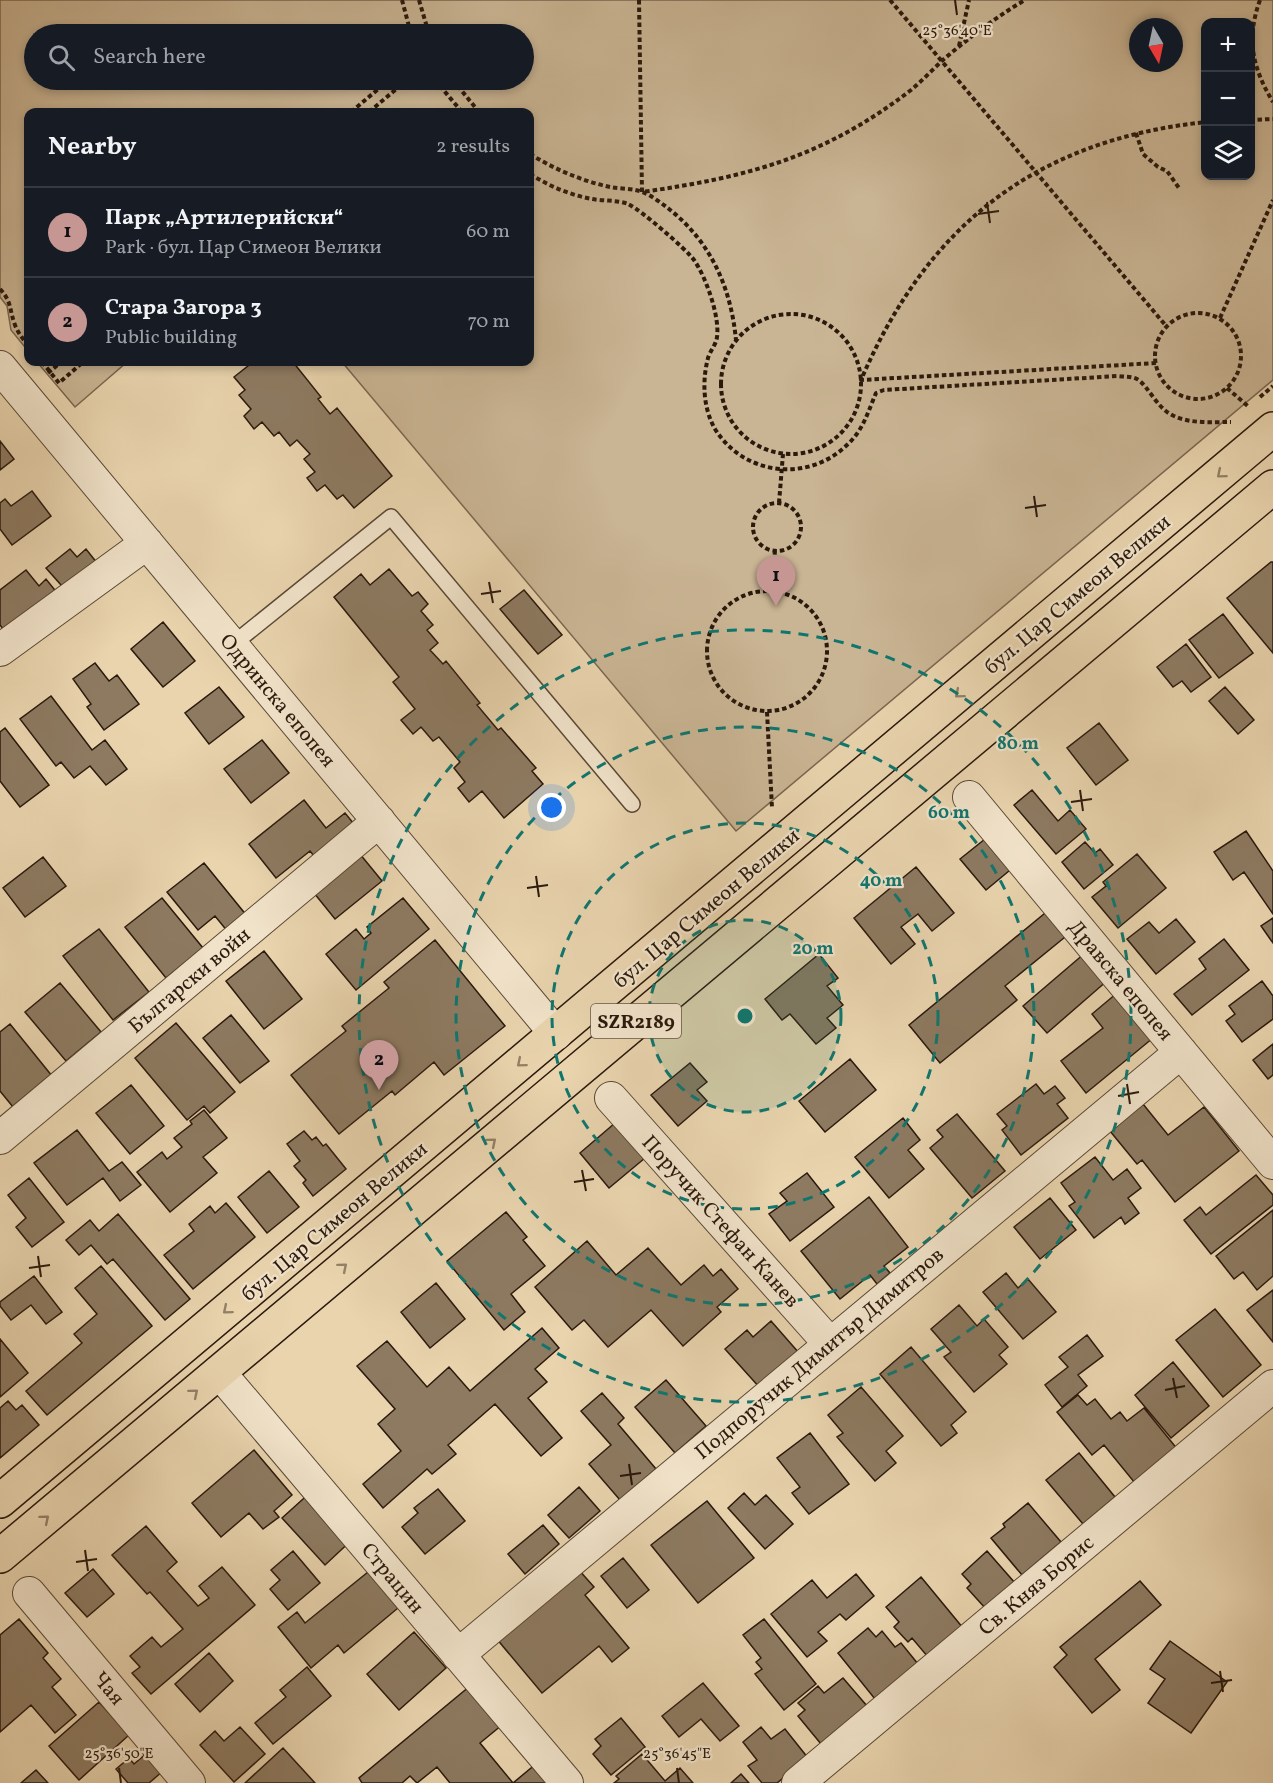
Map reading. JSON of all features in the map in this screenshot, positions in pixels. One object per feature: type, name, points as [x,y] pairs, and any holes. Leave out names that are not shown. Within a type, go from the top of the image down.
[{"type":"main road","name":"бул. Цар Симеон Велики","points":[[0,1501],[1273,429]]},
{"type":"main road","name":"бул. Цар Симеон Велики","points":[[0,1556],[1273,487]]},
{"type":"street","name":"Одринска епопея","points":[[0,367],[556,1034]]},
{"type":"street","points":[[0,650],[147,543]]},
{"type":"street","name":"Дравска епопея","points":[[969,797],[1273,1163]]},
{"type":"street","name":"Български войн","points":[[0,1138],[378,821]]},
{"type":"street","name":"Подпоручик Димитър Димитров","points":[[458,1655],[1181,1052]]},
{"type":"street","name":"Поручик Стефан Канев","points":[[611,1098],[830,1344]]},
{"type":"street","name":"Страцин","points":[[219,1372],[567,1783]]},
{"type":"street","name":"Св. Княз Борис","points":[[798,1783],[1273,1386]]},
{"type":"street","name":"Чая","points":[[29,1593],[189,1783]]},
{"type":"lane","points":[[232,645],[391,517],[632,804]]},
{"type":"path","points":[[402,0],[408,24]]},
{"type":"path","points":[[418,0],[426,24]]},
{"type":"path","points":[[639,0],[642,192]]},
{"type":"path","points":[[890,0],[1167,327]]},
{"type":"path","points":[[959,47],[969,0]]},
{"type":"path","points":[[534,157],[545,164],[576,177],[609,187],[642,192],[729,178],[770,167],[809,152],[845,134],[880,112],[913,88],[976,33],[1025,0]]},
{"type":"path","points":[[1260,0],[1251,38],[1254,61],[1261,82],[1273,102]]},
{"type":"path","points":[[356,108],[377,90]]},
{"type":"path","points":[[374,108],[395,90]]},
{"type":"path","points":[[443,90],[459,108]]},
{"type":"path","points":[[461,90],[475,108]]},
{"type":"path","points":[[1255,120],[1273,119]]},
{"type":"path","points":[[861,380],[887,325],[919,275],[945,244],[1005,191],[1067,156],[1105,142],[1136,133],[1201,123]]},
{"type":"path","points":[[1136,133],[1143,154],[1158,167],[1167,171],[1179,188]]},
{"type":"path","points":[[534,176],[580,197],[628,204],[694,259],[704,276],[716,321],[717,336],[709,356],[704,379],[707,407],[714,428],[733,451],[758,465],[782,470],[805,469],[840,452],[865,423],[876,393],[884,390],[1132,377],[1140,380],[1151,397],[1172,416],[1202,422],[1232,422]]},
{"type":"path","points":[[642,192],[678,217],[706,249],[719,270],[728,293],[734,317],[736,341]]},
{"type":"path","points":[[1220,318],[1273,200]]},
{"type":"path","points":[[0,289],[10,302],[18,333],[24,340]]},
{"type":"path","points":[[1209,314],[1220,318],[1231,327],[1238,338],[1241,365],[1235,378],[1227,388],[1216,395],[1203,398],[1184,396],[1168,386],[1160,375],[1156,363],[1157,345],[1167,327],[1174,320],[1185,315],[1209,314]]},
{"type":"path","points":[[800,315],[824,322],[843,336],[856,356],[861,380],[860,400],[852,419],[840,435],[823,447],[803,453],[783,454],[762,448],[745,436],[731,420],[723,401],[721,379],[726,359],[736,341],[754,325],[777,316],[800,315]]},
{"type":"path","points":[[861,380],[1156,363]]},
{"type":"path","points":[[45,366],[59,383],[78,366]]},
{"type":"path","points":[[779,502],[783,454]]},
{"type":"path","points":[[779,502],[793,507],[801,520],[802,528],[800,536],[790,548],[775,550],[761,545],[753,525],[758,511],[764,506],[779,502]]},
{"type":"path","points":[[772,592],[775,550]]},
{"type":"path","points":[[756,592],[772,592],[792,596],[809,607],[821,624],[827,644],[826,664],[819,683],[806,698],[788,708],[767,712],[736,703],[724,693],[714,680],[707,650],[710,633],[717,619],[727,607],[740,598],[756,592]]},
{"type":"path","points":[[767,712],[772,808]]},
{"type":"shaded area","points":[[0,0],[1273,0],[1273,380],[736,831],[345,366],[534,366],[534,108],[24,108],[24,346],[11,330],[7,306],[0,297]]},
{"type":"shaded area","points":[[40,366],[122,366],[75,407]]},
{"type":"building","points":[[248,366],[296,366],[321,397],[318,399],[330,414],[337,408],[392,476],[354,508],[343,495],[337,499],[325,485],[317,491],[307,478],[315,472],[304,459],[310,454],[297,440],[290,446],[279,432],[274,436],[262,422],[254,429],[244,416],[251,409],[239,395],[245,390],[234,377]]},
{"type":"building","points":[[0,441],[14,459],[0,470]]},
{"type":"building","points":[[32,491],[51,516],[12,545],[0,529],[0,503],[5,499],[11,506]]},
{"type":"building","points":[[70,549],[77,557],[86,549],[101,568],[69,594],[46,568]]},
{"type":"building","points":[[1273,562],[1273,653],[1227,598]]},
{"type":"building","points":[[389,569],[412,596],[418,592],[428,604],[421,611],[433,625],[427,630],[438,643],[430,650],[443,664],[446,661],[480,703],[477,705],[498,730],[501,728],[536,768],[532,771],[543,784],[504,818],[482,791],[469,802],[458,788],[465,782],[454,768],[460,762],[439,737],[433,741],[421,727],[413,734],[401,720],[415,709],[393,682],[399,677],[334,597],[361,574],[370,585]]},
{"type":"building","points":[[26,570],[39,586],[46,579],[62,599],[11,639],[0,625],[0,590]]},
{"type":"building","points":[[524,590],[562,635],[538,654],[500,609]]},
{"type":"building","points":[[1223,614],[1253,653],[1219,678],[1189,640]]},
{"type":"building","points":[[163,622],[195,661],[163,687],[131,649]]},
{"type":"building","points":[[1186,644],[1211,677],[1191,692],[1182,681],[1173,687],[1157,667]]},
{"type":"building","points":[[95,663],[109,681],[117,675],[139,704],[104,730],[87,707],[91,704],[73,679]]},
{"type":"building","points":[[219,687],[244,717],[209,744],[185,713]]},
{"type":"building","points":[[1225,687],[1254,720],[1238,734],[1209,701]]},
{"type":"building","points":[[51,696],[92,750],[105,740],[127,769],[106,785],[90,766],[74,778],[61,762],[56,766],[20,719]]},
{"type":"building","points":[[1099,723],[1128,760],[1096,785],[1067,748]]},
{"type":"building","points":[[5,728],[49,785],[20,807],[0,781],[0,732]]},
{"type":"building","points":[[262,740],[289,773],[251,803],[224,769]]},
{"type":"building","points":[[1032,790],[1058,821],[1070,810],[1086,829],[1056,854],[1014,805]]},
{"type":"building","points":[[304,800],[326,828],[345,813],[358,829],[318,861],[310,851],[276,878],[249,844]]},
{"type":"building","points":[[1246,831],[1273,871],[1273,914],[1244,872],[1233,880],[1214,852]]},
{"type":"building","points":[[990,835],[1015,866],[986,890],[960,859]]},
{"type":"building","points":[[1085,842],[1095,853],[1100,849],[1113,865],[1084,889],[1062,862]]},
{"type":"building","points":[[355,848],[382,881],[335,919],[314,893]]},
{"type":"building","points":[[1137,854],[1166,888],[1118,928],[1092,897],[1106,886],[1103,882]]},
{"type":"building","points":[[43,857],[66,886],[25,917],[3,888]]},
{"type":"building","points":[[204,863],[247,916],[228,932],[215,916],[198,930],[167,892]]},
{"type":"building","points":[[916,867],[954,913],[932,931],[918,914],[901,927],[915,944],[891,964],[854,918]]},
{"type":"building","points":[[162,898],[203,948],[166,978],[125,927]]},
{"type":"building","points":[[403,898],[429,929],[356,990],[326,954],[356,929],[364,939],[371,933],[367,927]]},
{"type":"building","points":[[1050,909],[1070,933],[1005,986],[1017,1000],[940,1063],[909,1025]]},
{"type":"building","points":[[1273,918],[1273,943],[1261,926]]},
{"type":"building","points":[[1176,919],[1195,942],[1156,974],[1127,939],[1149,922],[1159,933]]},
{"type":"building","points":[[99,929],[149,992],[113,1020],[63,956]]},
{"type":"building","points":[[1224,939],[1249,970],[1192,1015],[1174,994],[1206,969],[1199,959]]},
{"type":"building","points":[[435,940],[505,1026],[444,1075],[434,1062],[395,1095],[392,1091],[339,1134],[291,1075],[346,1031],[342,1026],[389,988],[384,982]]},
{"type":"building","points":[[264,951],[302,999],[264,1029],[226,981]]},
{"type":"building","points":[[1085,953],[1108,980],[1047,1033],[1023,1006]]},
{"type":"building","points":[[819,954],[838,978],[827,986],[843,1005],[827,1018],[836,1028],[816,1044],[790,1014],[782,1020],[765,999]]},
{"type":"building","points":[[1262,981],[1273,996],[1273,1019],[1242,1042],[1226,1021],[1235,1014],[1229,1006]]},
{"type":"building","points":[[60,983],[101,1032],[66,1061],[25,1012]]},
{"type":"building","points":[[1117,993],[1153,1038],[1086,1093],[1061,1061],[1103,1028],[1092,1014]]},
{"type":"building","points":[[231,1015],[269,1061],[240,1083],[203,1038]]},
{"type":"building","points":[[176,1023],[235,1092],[210,1113],[204,1106],[187,1120],[135,1058]]},
{"type":"building","points":[[10,1024],[52,1076],[13,1107],[0,1091],[0,1032]]},
{"type":"building","points":[[1273,1044],[1273,1075],[1268,1079],[1253,1060]]},
{"type":"building","points":[[850,1059],[876,1090],[825,1132],[799,1101]]},
{"type":"building","points":[[690,1063],[707,1082],[697,1090],[707,1101],[678,1126],[651,1095]]},
{"type":"building","points":[[1036,1084],[1044,1094],[1055,1086],[1065,1098],[1057,1104],[1068,1118],[1021,1155],[1002,1130],[1007,1126],[997,1114]]},
{"type":"building","points":[[131,1085],[164,1126],[130,1154],[96,1113]]},
{"type":"building","points":[[1143,1104],[1168,1135],[1204,1107],[1239,1151],[1175,1202],[1142,1160],[1137,1164],[1110,1131]]},
{"type":"building","points":[[204,1110],[227,1138],[203,1157],[217,1173],[170,1212],[137,1172],[162,1152],[167,1159],[182,1147],[174,1138],[192,1124],[190,1121]]},
{"type":"building","points":[[957,1114],[1005,1171],[972,1198],[930,1148],[943,1137],[937,1130]]},
{"type":"building","points":[[903,1118],[920,1140],[908,1150],[924,1169],[889,1198],[855,1157]]},
{"type":"building","points":[[615,1123],[645,1158],[609,1188],[580,1153]]},
{"type":"building","points":[[77,1130],[109,1171],[122,1162],[141,1185],[120,1201],[103,1178],[67,1205],[34,1163]]},
{"type":"building","points":[[304,1131],[312,1140],[316,1137],[323,1146],[326,1144],[346,1169],[313,1196],[303,1183],[306,1180],[294,1166],[300,1161],[287,1144]]},
{"type":"building","points":[[1095,1157],[1113,1180],[1127,1169],[1141,1188],[1128,1198],[1139,1213],[1125,1224],[1121,1217],[1094,1238],[1069,1206],[1075,1202],[1061,1183]]},
{"type":"building","points":[[269,1171],[299,1207],[267,1233],[238,1197]]},
{"type":"building","points":[[807,1173],[834,1207],[790,1241],[769,1214],[787,1201],[780,1193]]},
{"type":"building","points":[[1256,1175],[1273,1195],[1273,1205],[1211,1254],[1184,1220],[1200,1207],[1206,1215]]},
{"type":"building","points":[[29,1178],[64,1222],[32,1247],[16,1227],[26,1218],[8,1195]]},
{"type":"building","points":[[869,1197],[908,1247],[884,1266],[890,1273],[877,1284],[870,1275],[840,1299],[801,1251]]},
{"type":"building","points":[[1050,1198],[1076,1230],[1040,1259],[1014,1227]]},
{"type":"building","points":[[226,1203],[255,1237],[193,1289],[164,1255],[194,1231],[189,1224],[210,1206],[215,1213]]},
{"type":"building","points":[[1273,1210],[1273,1276],[1257,1290],[1243,1272],[1234,1279],[1216,1256]]},
{"type":"building","points":[[506,1212],[527,1237],[523,1240],[545,1266],[511,1294],[525,1312],[504,1330],[447,1261]]},
{"type":"building","points":[[118,1214],[190,1299],[165,1320],[113,1259],[107,1264],[91,1245],[79,1255],[66,1240],[90,1220],[99,1231]]},
{"type":"building","points":[[587,1241],[616,1275],[648,1248],[681,1285],[704,1265],[713,1276],[721,1269],[738,1289],[717,1307],[721,1312],[683,1346],[651,1310],[608,1347],[584,1320],[572,1330],[535,1287]]},
{"type":"building","points":[[101,1266],[152,1326],[47,1415],[26,1391],[82,1343],[74,1334],[97,1314],[75,1288]]},
{"type":"building","points":[[1006,1273],[1018,1288],[1028,1279],[1056,1312],[1023,1339],[983,1292]]},
{"type":"building","points":[[34,1276],[62,1312],[46,1324],[31,1305],[11,1320],[0,1306],[0,1302]]},
{"type":"building","points":[[436,1283],[465,1319],[430,1348],[401,1312]]},
{"type":"building","points":[[1273,1290],[1273,1342],[1247,1310]]},
{"type":"building","points":[[959,1305],[977,1326],[984,1319],[1008,1347],[999,1355],[1007,1364],[974,1392],[944,1357],[951,1352],[931,1329]]},
{"type":"building","points":[[1215,1309],[1261,1365],[1223,1397],[1176,1340]]},
{"type":"building","points":[[771,1321],[799,1353],[760,1388],[725,1349],[747,1330],[753,1337]]},
{"type":"building","points":[[542,1328],[559,1348],[535,1369],[547,1382],[528,1398],[562,1438],[541,1456],[495,1404],[448,1445],[456,1454],[432,1474],[427,1469],[383,1508],[363,1484],[401,1451],[378,1424],[395,1409],[357,1366],[387,1341],[427,1387],[449,1367],[470,1391]]},
{"type":"building","points":[[1087,1335],[1103,1356],[1078,1375],[1087,1386],[1062,1407],[1045,1385],[1068,1367],[1059,1357]]},
{"type":"building","points":[[0,1339],[28,1373],[0,1397]]},
{"type":"building","points":[[911,1347],[966,1412],[951,1425],[957,1433],[941,1446],[880,1374]]},
{"type":"building","points":[[1173,1362],[1209,1406],[1171,1438],[1135,1395]]},
{"type":"building","points":[[666,1380],[706,1426],[675,1453],[635,1407]]},
{"type":"building","points":[[861,1387],[903,1436],[886,1451],[896,1463],[875,1481],[837,1437],[843,1433],[828,1415]]},
{"type":"building","points":[[602,1393],[624,1418],[618,1424],[656,1469],[620,1500],[589,1464],[611,1445],[581,1411]]},
{"type":"building","points":[[1078,1395],[1087,1405],[1095,1399],[1111,1419],[1120,1412],[1127,1421],[1144,1408],[1178,1450],[1139,1488],[1104,1445],[1092,1455],[1057,1412]]},
{"type":"building","points":[[8,1401],[16,1410],[22,1405],[39,1425],[0,1458],[0,1408]]},
{"type":"building","points":[[810,1433],[849,1484],[809,1514],[792,1493],[800,1487],[777,1458]]},
{"type":"building","points":[[254,1450],[292,1495],[274,1511],[279,1517],[263,1529],[249,1513],[221,1537],[192,1503]]},
{"type":"building","points":[[1079,1453],[1115,1497],[1083,1524],[1046,1480]]},
{"type":"building","points":[[579,1487],[600,1511],[569,1538],[548,1515]]},
{"type":"building","points":[[438,1489],[465,1521],[425,1554],[402,1527],[418,1513],[414,1508]]},
{"type":"building","points":[[313,1490],[356,1536],[325,1565],[282,1518]]},
{"type":"building","points":[[744,1493],[755,1505],[766,1495],[793,1524],[765,1549],[728,1508]]},
{"type":"building","points":[[707,1501],[754,1558],[698,1603],[651,1545]]},
{"type":"building","points":[[1028,1503],[1061,1542],[1022,1575],[991,1538],[1005,1527],[1003,1524]]},
{"type":"building","points":[[543,1525],[559,1544],[525,1574],[508,1554]]},
{"type":"building","points":[[146,1526],[177,1562],[167,1571],[198,1606],[209,1598],[199,1586],[222,1567],[255,1605],[151,1694],[132,1673],[140,1667],[130,1656],[152,1637],[161,1647],[183,1629],[150,1592],[147,1594],[112,1555]]},
{"type":"building","points":[[293,1551],[320,1583],[288,1610],[270,1589],[280,1580],[271,1570]]},
{"type":"building","points":[[987,1551],[1015,1583],[986,1609],[967,1588],[971,1584],[962,1574]]},
{"type":"building","points":[[623,1558],[649,1590],[627,1608],[601,1576]]},
{"type":"building","points":[[93,1569],[114,1594],[87,1617],[65,1593]]},
{"type":"building","points":[[578,1569],[594,1587],[585,1595],[629,1648],[612,1662],[599,1646],[542,1693],[496,1638]]},
{"type":"building","points":[[368,1572],[398,1608],[344,1653],[338,1645],[311,1668],[278,1627],[297,1612],[305,1623]]},
{"type":"building","points":[[856,1574],[874,1596],[846,1620],[840,1614],[818,1632],[827,1641],[807,1657],[771,1614],[812,1580],[827,1598]]},
{"type":"building","points":[[921,1577],[963,1628],[928,1657],[912,1638],[908,1642],[894,1627],[899,1622],[886,1607]]},
{"type":"building","points":[[1140,1581],[1161,1605],[1095,1659],[1120,1690],[1092,1713],[1054,1667],[1067,1655],[1060,1647]]},
{"type":"building","points":[[19,1619],[48,1653],[43,1658],[61,1679],[52,1687],[76,1715],[55,1733],[31,1705],[0,1732],[0,1635]]},
{"type":"building","points":[[764,1619],[816,1684],[784,1710],[755,1674],[762,1669],[756,1662],[761,1658],[743,1635]]},
{"type":"building","points":[[868,1628],[876,1637],[882,1631],[895,1647],[901,1643],[918,1664],[875,1699],[838,1653]]},
{"type":"building","points":[[414,1632],[446,1668],[399,1710],[367,1674]]},
{"type":"building","points":[[1170,1641],[1227,1682],[1191,1733],[1148,1703],[1165,1679],[1150,1669]]},
{"type":"building","points":[[209,1653],[233,1681],[200,1712],[175,1684]]},
{"type":"building","points":[[307,1667],[331,1696],[273,1744],[255,1723],[286,1697],[280,1690]]},
{"type":"building","points":[[843,1678],[867,1706],[821,1744],[798,1716],[805,1710],[798,1703],[818,1686],[824,1693]]},
{"type":"building","points":[[703,1683],[739,1726],[720,1741],[701,1719],[679,1737],[662,1716]]},
{"type":"building","points":[[470,1686],[502,1725],[480,1743],[513,1783],[450,1783],[437,1767],[417,1783],[410,1776],[402,1783],[362,1783],[359,1778]]},
{"type":"building","points":[[99,1702],[129,1735],[79,1780],[49,1746]]},
{"type":"building","points":[[621,1718],[645,1747],[611,1775],[593,1754],[601,1746],[595,1739]]},
{"type":"building","points":[[240,1727],[265,1754],[234,1782],[200,1745],[215,1731],[224,1741]]},
{"type":"building","points":[[761,1727],[771,1739],[785,1729],[808,1758],[777,1783],[762,1783],[748,1766],[757,1760],[743,1742]]},
{"type":"building","points":[[283,1748],[315,1783],[245,1783]]},
{"type":"building","points":[[147,1753],[163,1771],[149,1783],[128,1783],[116,1769],[129,1758],[134,1764]]},
{"type":"building","points":[[642,1754],[665,1781],[680,1768],[693,1783],[614,1783],[619,1779],[616,1776]]},
{"type":"building","points":[[537,1763],[554,1783],[513,1783]]},
{"type":"building","points":[[36,1770],[48,1783],[21,1783]]},
{"type":"building","points":[[741,1774],[749,1783],[731,1783]]},
{"type":"place","name":"Парк „Артилерийски“","points":[[776,606]]},
{"type":"place","name":"Стара Загора 3","points":[[379,1090]]}]
